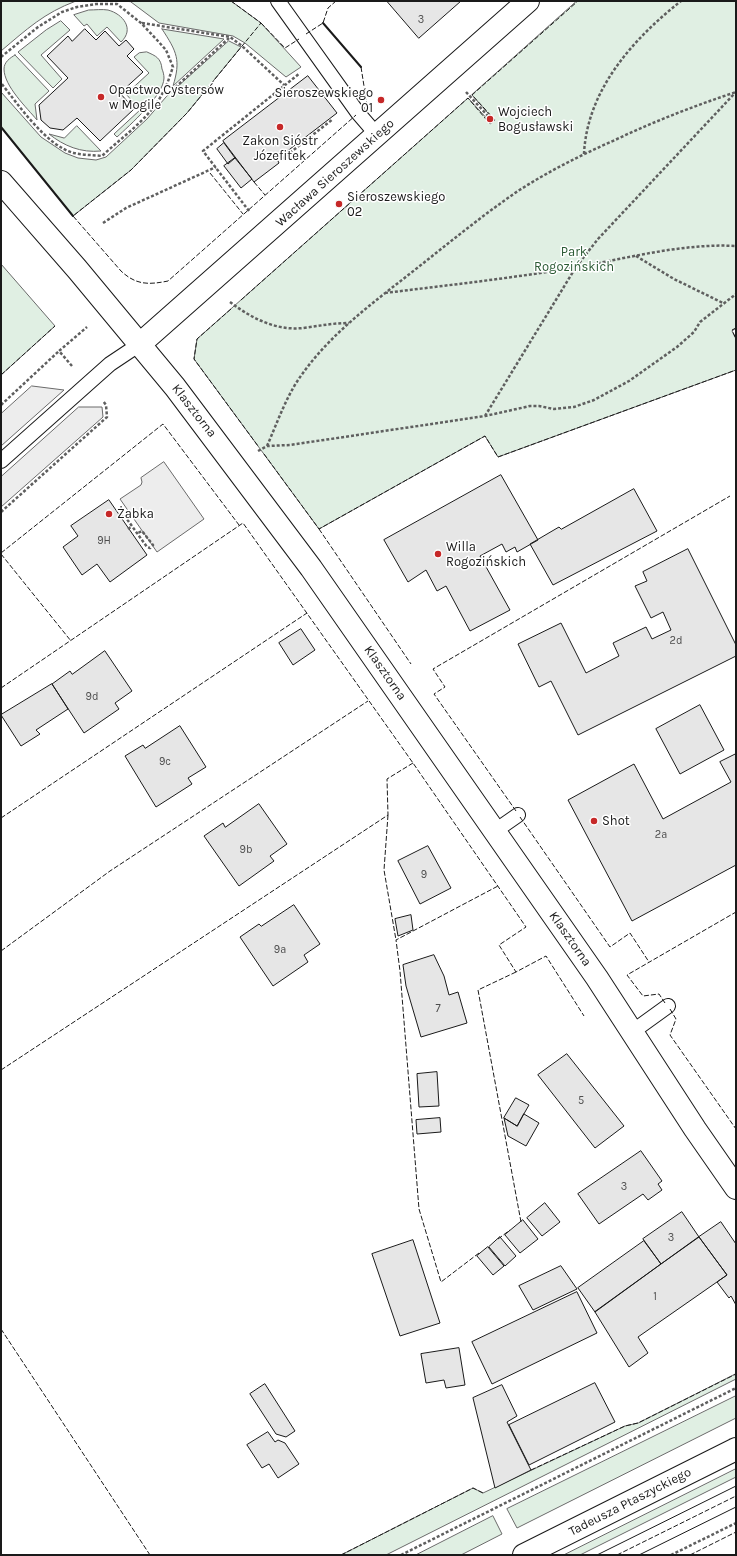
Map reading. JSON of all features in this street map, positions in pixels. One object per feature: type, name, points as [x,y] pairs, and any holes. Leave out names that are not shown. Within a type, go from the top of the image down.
[{"type":"street","name":"Wacława Sieroszewskiego","points":[[140,344],[528,1]]},
{"type":"street","name":"Klasztorna","points":[[1,182],[140,344],[204,424],[311,568],[597,978],[695,1129],[736,1188]]},
{"type":"street","name":"Tadeusza Ptaszyckiego","points":[[524,1555],[736,1449]]},
{"type":"lane","points":[[278,1],[358,113],[377,136]]},
{"type":"lane","points":[[1,462],[110,364],[140,344]]},
{"type":"lane","points":[[495,831],[518,815]]},
{"type":"lane","points":[[632,1032],[668,1006]]},
{"type":"path","points":[[584,154],[584,143],[594,110],[612,73],[633,45],[666,13],[681,1]]},
{"type":"path","points":[[1,57],[44,23],[62,12],[76,7],[96,4],[117,4],[141,23],[166,50],[173,67],[164,91],[147,115],[102,156],[73,152],[61,147],[45,136],[1,83]]},
{"type":"path","points":[[141,23],[230,37],[242,46],[284,85]]},
{"type":"path","points":[[164,91],[168,94],[230,37]]},
{"type":"path","points":[[248,210],[203,151],[302,72]]},
{"type":"path","points":[[267,446],[292,391],[303,373],[320,351],[349,323],[461,232],[518,191],[584,154],[676,112],[736,92]]},
{"type":"path","points":[[485,416],[576,267],[598,239],[736,92]]},
{"type":"path","points":[[469,95],[488,116]]},
{"type":"path","points":[[282,159],[336,117]]},
{"type":"path","points":[[103,223],[126,208],[216,168]]},
{"type":"path","points":[[385,294],[576,267],[701,246],[736,246]]},
{"type":"path","points":[[635,256],[674,279],[724,303]]},
{"type":"path","points":[[253,455],[267,446],[290,445],[485,416],[530,406],[554,409],[574,407],[594,400],[629,381],[677,347],[694,332],[700,322],[736,294]]},
{"type":"path","points":[[226,299],[254,319],[279,327],[302,328],[336,323],[349,323]]},
{"type":"path","points":[[1,405],[59,351]]},
{"type":"path","points":[[120,517],[124,514],[147,547],[150,548],[153,545],[142,531],[138,533]]},
{"type":"path","points":[[128,529],[132,526]]},
{"type":"path","points":[[402,1555],[736,1388]]},
{"type":"path","points":[[671,1555],[736,1523]]},
{"type":"green space","points":[[1,1],[76,1],[45,16],[1,51]]},
{"type":"green space","points":[[126,1],[231,1],[261,23],[301,67],[286,77],[245,43],[233,36],[159,23],[131,2]]},
{"type":"green space","name":"Park Rogozińskich","points":[[577,1],[736,1],[736,328],[732,331],[736,339],[736,370],[498,457],[485,436],[319,529],[194,359],[197,339],[468,98],[491,123],[494,120],[472,95]]},
{"type":"green space","points":[[89,10],[108,10],[122,18],[127,27],[127,32],[121,42],[107,27],[97,36],[87,24],[84,26],[74,15]]},
{"type":"green space","points":[[61,21],[70,30],[41,55],[62,79],[53,88],[18,52],[46,30]]},
{"type":"green space","points":[[162,29],[224,39],[173,86],[177,69],[176,56]]},
{"type":"green space","points":[[229,41],[241,47],[187,113],[131,170],[73,216],[1,127],[1,92],[41,137],[65,153],[78,158],[96,160],[106,157],[147,119],[166,97]]},
{"type":"green space","points":[[147,52],[155,56],[160,62],[164,77],[162,85],[145,110],[117,137],[114,134],[140,110],[126,94],[149,73],[134,57],[139,53]]},
{"type":"green space","points":[[15,55],[49,91],[35,104],[37,120],[17,96],[5,76],[5,64]]},
{"type":"green space","points":[[77,126],[101,151],[87,151],[73,148],[49,134],[64,138]]},
{"type":"green space","points":[[1,264],[55,326],[1,375]]},
{"type":"green space","points":[[736,1374],[736,1379],[386,1555],[341,1555],[473,1488],[483,1493],[625,1426],[638,1423]]},
{"type":"green space","points":[[736,1396],[736,1418],[517,1528],[507,1509]]},
{"type":"green space","points":[[736,1469],[736,1477],[580,1555],[564,1555]]},
{"type":"green space","points":[[493,1516],[502,1534],[461,1555],[416,1555]]},
{"type":"shaded area","points":[[32,386],[64,390],[1,446],[1,414]]},
{"type":"shaded area","points":[[79,407],[102,407],[103,417],[1,507],[1,477]]},
{"type":"shaded area","points":[[164,462],[204,519],[157,552],[120,499],[141,485],[141,478]]},
{"type":"building","points":[[387,1],[461,1],[419,38]]},
{"type":"building","points":[[85,29],[96,40],[105,31],[119,46],[126,40],[134,49],[127,56],[143,72],[120,93],[134,109],[100,141],[77,118],[63,130],[50,128],[41,120],[39,105],[68,78],[47,56],[68,36],[72,41]]},
{"type":"building","name":"Zakon Sióstr Józefitek","points":[[308,76],[337,113],[277,159],[279,163],[254,182],[223,141]]},
{"type":"building","points":[[224,143],[235,158],[228,164],[217,149]]},
{"type":"building","points":[[235,158],[252,179],[241,188],[224,166]]},
{"type":"building","name":"Willa Rogozińskich","points":[[501,475],[538,540],[517,552],[515,547],[506,552],[502,544],[480,556],[510,610],[470,631],[446,586],[437,591],[426,570],[408,582],[384,540]]},
{"type":"building","points":[[634,489],[657,531],[553,585],[530,544],[559,527],[561,529]]},
{"type":"building","points":[[109,500],[147,555],[110,582],[97,564],[82,575],[63,547],[78,536],[71,526]]},
{"type":"building","points":[[688,549],[736,645],[736,656],[578,735],[551,681],[539,687],[518,644],[561,623],[586,673],[619,656],[613,643],[646,627],[652,639],[671,630],[663,612],[651,618],[635,586],[647,581],[643,572]]},
{"type":"building","points":[[301,629],[315,650],[293,665],[279,643]]},
{"type":"building","points":[[105,651],[132,691],[115,703],[119,709],[84,733],[52,684],[70,671],[72,674]]},
{"type":"building","points":[[52,684],[68,709],[36,730],[40,734],[21,746],[1,715]]},
{"type":"building","points":[[700,705],[724,750],[680,774],[656,729]]},
{"type":"building","points":[[180,726],[206,767],[188,778],[192,784],[156,807],[125,756],[143,745],[145,748]]},
{"type":"building","points":[[736,754],[736,865],[632,921],[568,800],[634,764],[663,819],[731,782],[720,762]]},
{"type":"building","points":[[259,804],[287,844],[270,856],[274,861],[239,886],[204,836],[223,823],[225,827]]},
{"type":"building","points":[[428,846],[451,888],[420,904],[398,861]]},
{"type":"building","points":[[294,905],[320,944],[304,955],[308,962],[273,986],[240,937],[259,924],[261,926]]},
{"type":"building","points":[[411,915],[413,930],[398,936],[395,919]]},
{"type":"building","points":[[434,955],[444,976],[449,995],[458,992],[467,1023],[421,1037],[406,986],[403,965]]},
{"type":"building","points":[[567,1054],[624,1126],[595,1148],[538,1075]]},
{"type":"building","points":[[437,1072],[439,1106],[419,1107],[417,1074]]},
{"type":"building","points":[[516,1098],[529,1105],[517,1126],[504,1118]]},
{"type":"building","points":[[524,1114],[539,1123],[526,1146],[508,1136],[504,1118],[517,1126]]},
{"type":"building","points":[[440,1118],[441,1132],[417,1134],[416,1120]]},
{"type":"building","points":[[641,1151],[662,1181],[658,1184],[662,1190],[648,1200],[643,1194],[599,1224],[578,1194]]},
{"type":"building","points":[[545,1203],[560,1222],[542,1236],[527,1218]]},
{"type":"building","points":[[682,1212],[699,1237],[661,1264],[643,1239]]},
{"type":"building","points":[[523,1220],[538,1239],[520,1253],[505,1235]]},
{"type":"building","points":[[721,1222],[736,1244],[736,1305],[731,1296],[729,1298],[717,1282],[727,1275],[699,1237]]},
{"type":"building","points":[[500,1237],[516,1256],[505,1266],[489,1247]]},
{"type":"building","points":[[699,1237],[727,1275],[638,1337],[648,1353],[629,1367],[595,1312]]},
{"type":"building","points":[[413,1240],[440,1323],[400,1336],[372,1254]]},
{"type":"building","points":[[644,1241],[661,1264],[595,1312],[578,1288]]},
{"type":"building","points":[[488,1247],[504,1266],[493,1275],[477,1256]]},
{"type":"building","points":[[561,1266],[577,1289],[533,1310],[519,1286]]},
{"type":"building","points":[[577,1292],[597,1333],[492,1384],[472,1342]]},
{"type":"building","points":[[459,1348],[465,1385],[446,1388],[444,1380],[426,1383],[421,1354]]},
{"type":"building","points":[[595,1383],[615,1422],[529,1465],[509,1425]]},
{"type":"building","points":[[265,1384],[295,1431],[286,1437],[276,1434],[250,1394]]},
{"type":"building","points":[[502,1385],[517,1416],[507,1422],[531,1470],[495,1488],[473,1398]]},
{"type":"building","points":[[268,1432],[275,1442],[278,1440],[285,1443],[299,1464],[278,1478],[269,1464],[262,1468],[247,1445]]},
{"type":"tram line","points":[[597,1555],[736,1486]]},
{"type":"tram line","points":[[639,1555],[736,1507]]},
{"type":"fence","points":[[231,1],[261,23],[187,113],[131,170],[73,216],[121,271],[132,279],[143,283],[168,281],[356,115]]},
{"type":"fence","points":[[306,34],[323,23],[328,8],[336,1]]},
{"type":"fence","points":[[241,300],[468,98],[490,124],[495,120],[472,95],[578,1]]},
{"type":"fence","points":[[261,23],[285,48],[299,39]]},
{"type":"fence","points":[[361,67],[367,105],[362,110]]},
{"type":"fence","points":[[210,173],[243,214]]},
{"type":"fence","points":[[254,182],[265,195]]},
{"type":"fence","points":[[231,309],[197,339],[194,359],[258,446]]},
{"type":"fence","points":[[1,375],[55,326]]},
{"type":"fence","points":[[736,328],[732,330],[736,339]]},
{"type":"fence","points":[[264,454],[319,529],[485,436],[498,457],[736,370]]},
{"type":"fence","points":[[1,553],[163,424],[239,525]]},
{"type":"fence","points":[[516,811],[434,694],[445,687],[433,669],[730,496]]},
{"type":"fence","points":[[1,688],[243,523],[413,763],[526,927],[499,945],[516,972],[546,956],[584,1016]]},
{"type":"fence","points":[[319,529],[411,664]]},
{"type":"fence","points":[[1,554],[71,641]]},
{"type":"fence","points":[[1,818],[307,613]]},
{"type":"fence","points":[[1,951],[110,871],[368,701]]},
{"type":"fence","points":[[1,1070],[388,815],[387,779],[413,763]]},
{"type":"fence","points":[[388,815],[384,870],[396,940]]},
{"type":"fence","points":[[520,817],[610,947],[630,933],[649,962]]},
{"type":"fence","points":[[479,1253],[441,1282],[419,1209],[400,971],[396,940],[498,886]]},
{"type":"fence","points":[[665,1003],[659,994],[643,996],[627,975],[736,912]]},
{"type":"fence","points":[[516,972],[478,990],[521,1222],[519,1223]]},
{"type":"fence","points":[[670,1009],[676,1019],[670,1035],[736,1129]]},
{"type":"fence","points":[[498,1239],[510,1230]]},
{"type":"fence","points":[[1,1329],[150,1555]]},
{"type":"fence","points":[[531,1470],[625,1426],[638,1423],[736,1374]]},
{"type":"fence","points":[[341,1555],[473,1488],[483,1493]]},
{"type":"fence","points":[[617,1555],[736,1496]]},
{"type":"fence","points":[[690,1555],[736,1532]]},
{"type":"wall","points":[[323,23],[361,67]]},
{"type":"wall","points":[[1,127],[73,216]]},
{"type":"place","name":"Opactwo Cystersów w Mogile","points":[[101,97]]},
{"type":"place","name":"Sieroszewskiego 01","points":[[381,100]]},
{"type":"place","name":"Wojciech Bogusławski","points":[[490,119]]},
{"type":"place","name":"Zakon Sióstr Józefitek","points":[[280,127]]},
{"type":"place","name":"Sieroszewskiego 02","points":[[339,204]]},
{"type":"place","name":"Żabka","points":[[109,514]]},
{"type":"place","name":"Willa Rogozińskich","points":[[438,554]]},
{"type":"place","name":"Shot","points":[[594,821]]}]
